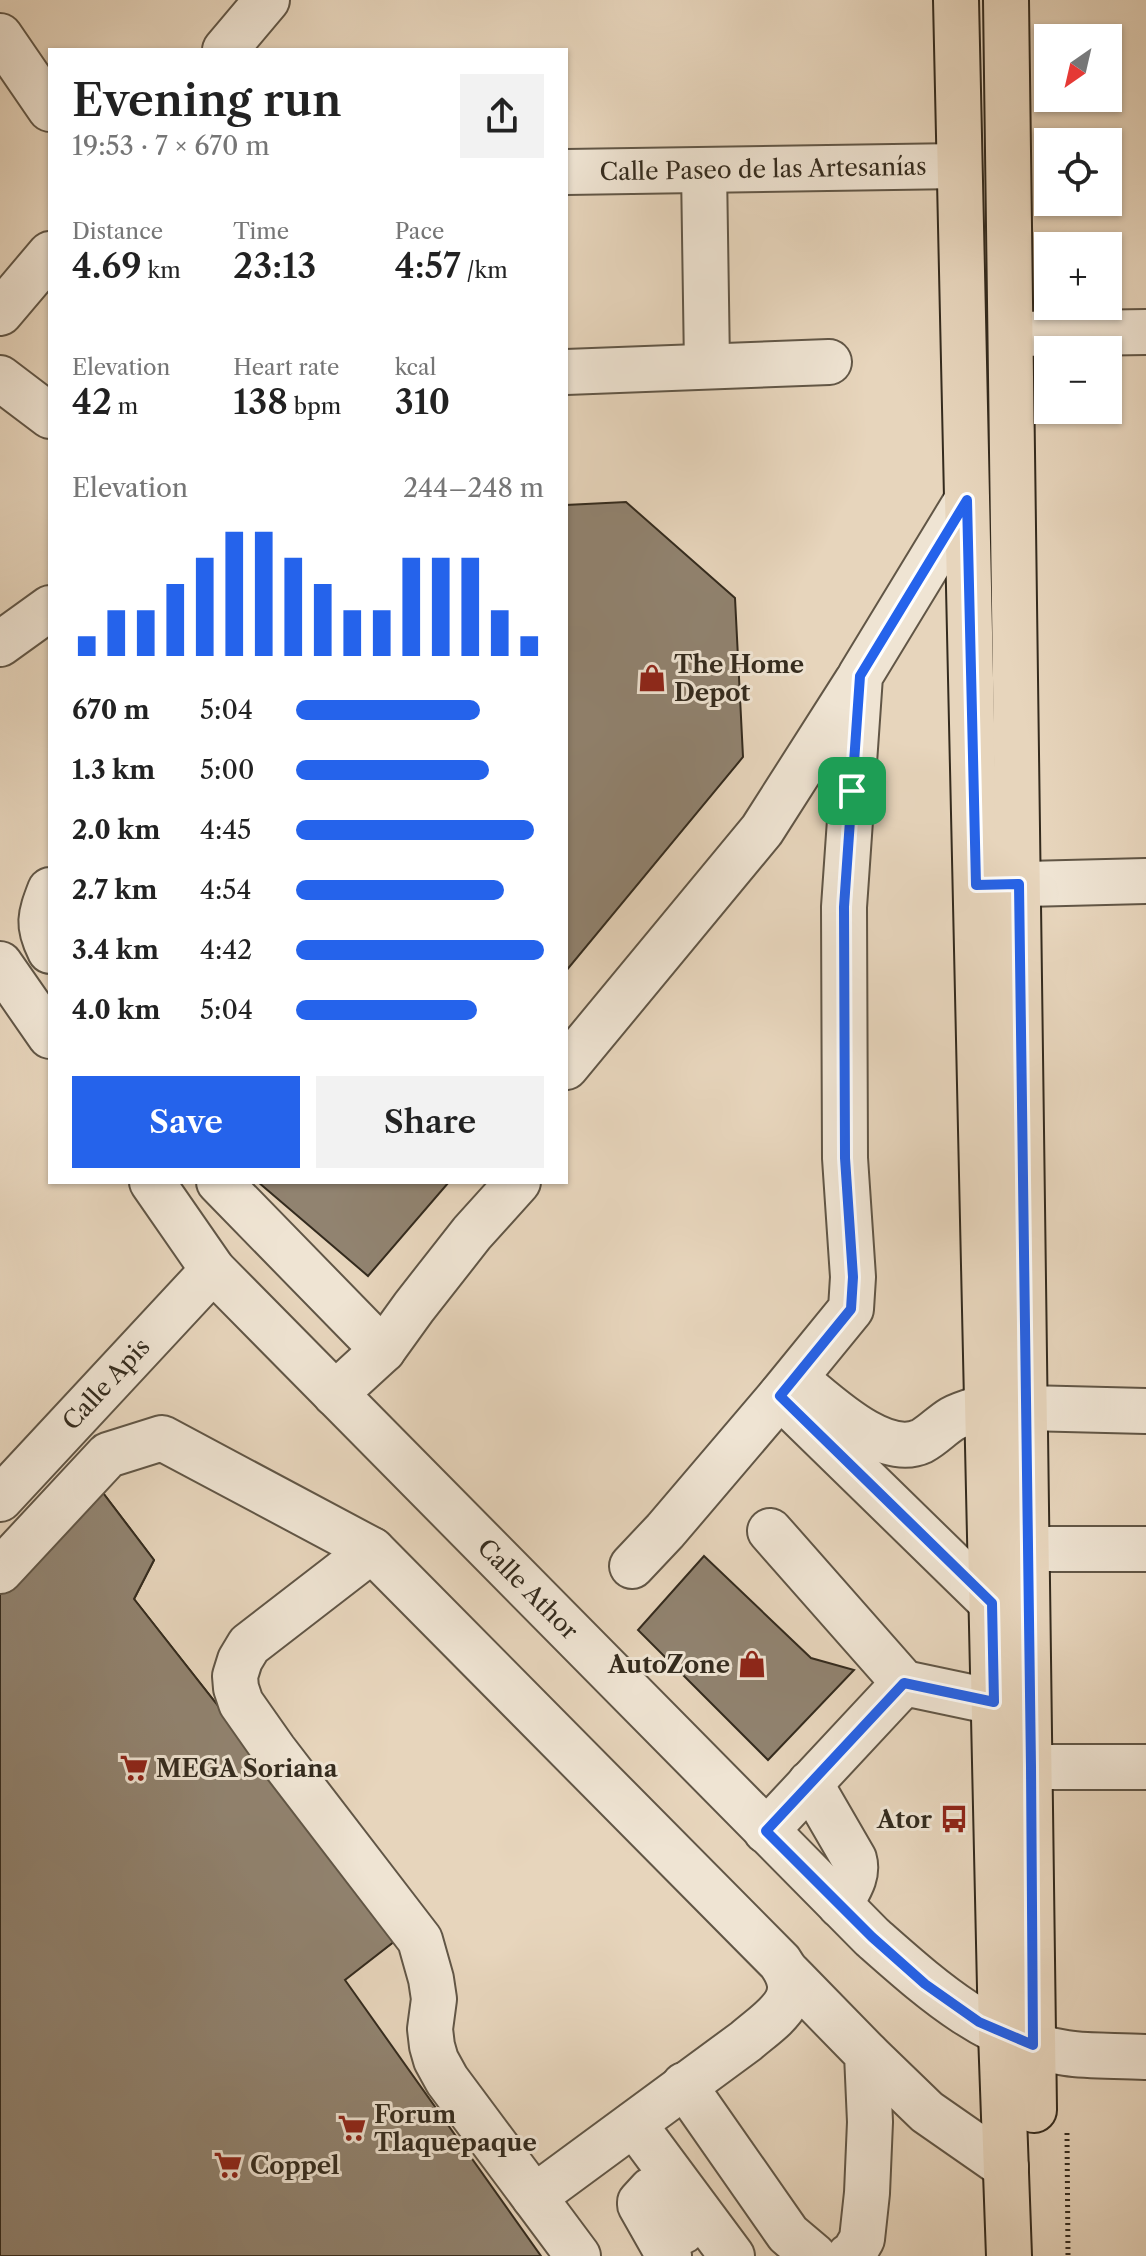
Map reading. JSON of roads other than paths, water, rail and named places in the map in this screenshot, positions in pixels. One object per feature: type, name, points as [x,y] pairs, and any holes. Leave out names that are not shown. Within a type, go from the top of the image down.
[{"type":"main road","points":[[956,0],[976,885],[1007,1407],[1028,1549],[1031,1767],[1017,2039],[1006,2167],[1009,2256]]},
{"type":"main road","points":[[1006,0],[1019,884],[1007,1407],[992,1603],[994,1702],[1017,2039],[1037,2256]]},
{"type":"street","points":[[0,36],[48,106]]},
{"type":"street","name":"Calle Paseo de las Artesanías","points":[[568,172],[959,166]]},
{"type":"street","points":[[704,170],[707,365]]},
{"type":"street","points":[[0,313],[48,256]]},
{"type":"street","points":[[1011,334],[1146,332]]},
{"type":"street","points":[[568,372],[829,362]]},
{"type":"street","points":[[0,378],[48,414]]},
{"type":"street","points":[[568,1065],[762,830],[967,500]]},
{"type":"street","points":[[0,644],[48,609]]},
{"type":"street","points":[[632,1566],[788,1387],[851,1309],[853,1277],[845,1158],[844,907],[860,676]]},
{"type":"street","points":[[976,885],[1146,881]]},
{"type":"street","points":[[48,895],[40,925],[48,946]]},
{"type":"street","points":[[0,964],[48,1033]]},
{"type":"street","name":"Calle Athor","points":[[153,1184],[213,1270],[766,1831],[872,1937],[925,1984],[979,2022],[1017,2039],[1066,2053],[1146,2057]]},
{"type":"street","points":[[221,1184],[383,1350]]},
{"type":"street","points":[[335,1394],[383,1350],[472,1233],[516,1184]]},
{"type":"street","name":"Calle Apis","points":[[4,1486],[213,1270]]},
{"type":"street","points":[[788,1387],[837,1412],[863,1430],[898,1444],[920,1442],[952,1419],[1007,1407],[1146,1411]]},
{"type":"street","points":[[788,1387],[992,1603]]},
{"type":"street","points":[[0,1571],[108,1455],[162,1438],[372,1550],[867,2054],[927,2112],[1006,2167]]},
{"type":"street","points":[[770,1531],[904,1683],[994,1702]]},
{"type":"street","points":[[1028,1549],[1146,1549]]},
{"type":"street","points":[[372,1550],[249,1645],[235,1676],[236,1688],[241,1703],[274,1750],[420,1940],[434,1999],[430,2029],[436,2060],[447,2080],[578,2256]]},
{"type":"street","points":[[766,1831],[904,1683]]},
{"type":"street","points":[[1031,1767],[1146,1767]]},
{"type":"street","points":[[810,1783],[857,1868],[840,1905]]},
{"type":"street","points":[[534,2197],[746,2041],[785,2004],[792,1989],[789,1974]]},
{"type":"street","points":[[849,2256],[862,2239],[867,2193],[870,2122],[867,2054]]},
{"type":"street","points":[[684,2085],[788,2234],[814,2256]]},
{"type":"street","points":[[634,2124],[732,2256]]},
{"type":"street","points":[[669,2256],[640,2205],[651,2190],[658,2193],[700,2256]]},
{"type":"place","name":"The Home Depot","points":[[652,678]]},
{"type":"place","name":"AutoZone","points":[[752,1664]]},
{"type":"place","name":"MEGA Soriana","points":[[134,1768]]},
{"type":"place","name":"Ator","points":[[954,1819]]},
{"type":"place","name":"Forum Tlaquepaque","points":[[352,2128]]},
{"type":"place","name":"Coppel","points":[[228,2165]]}]
